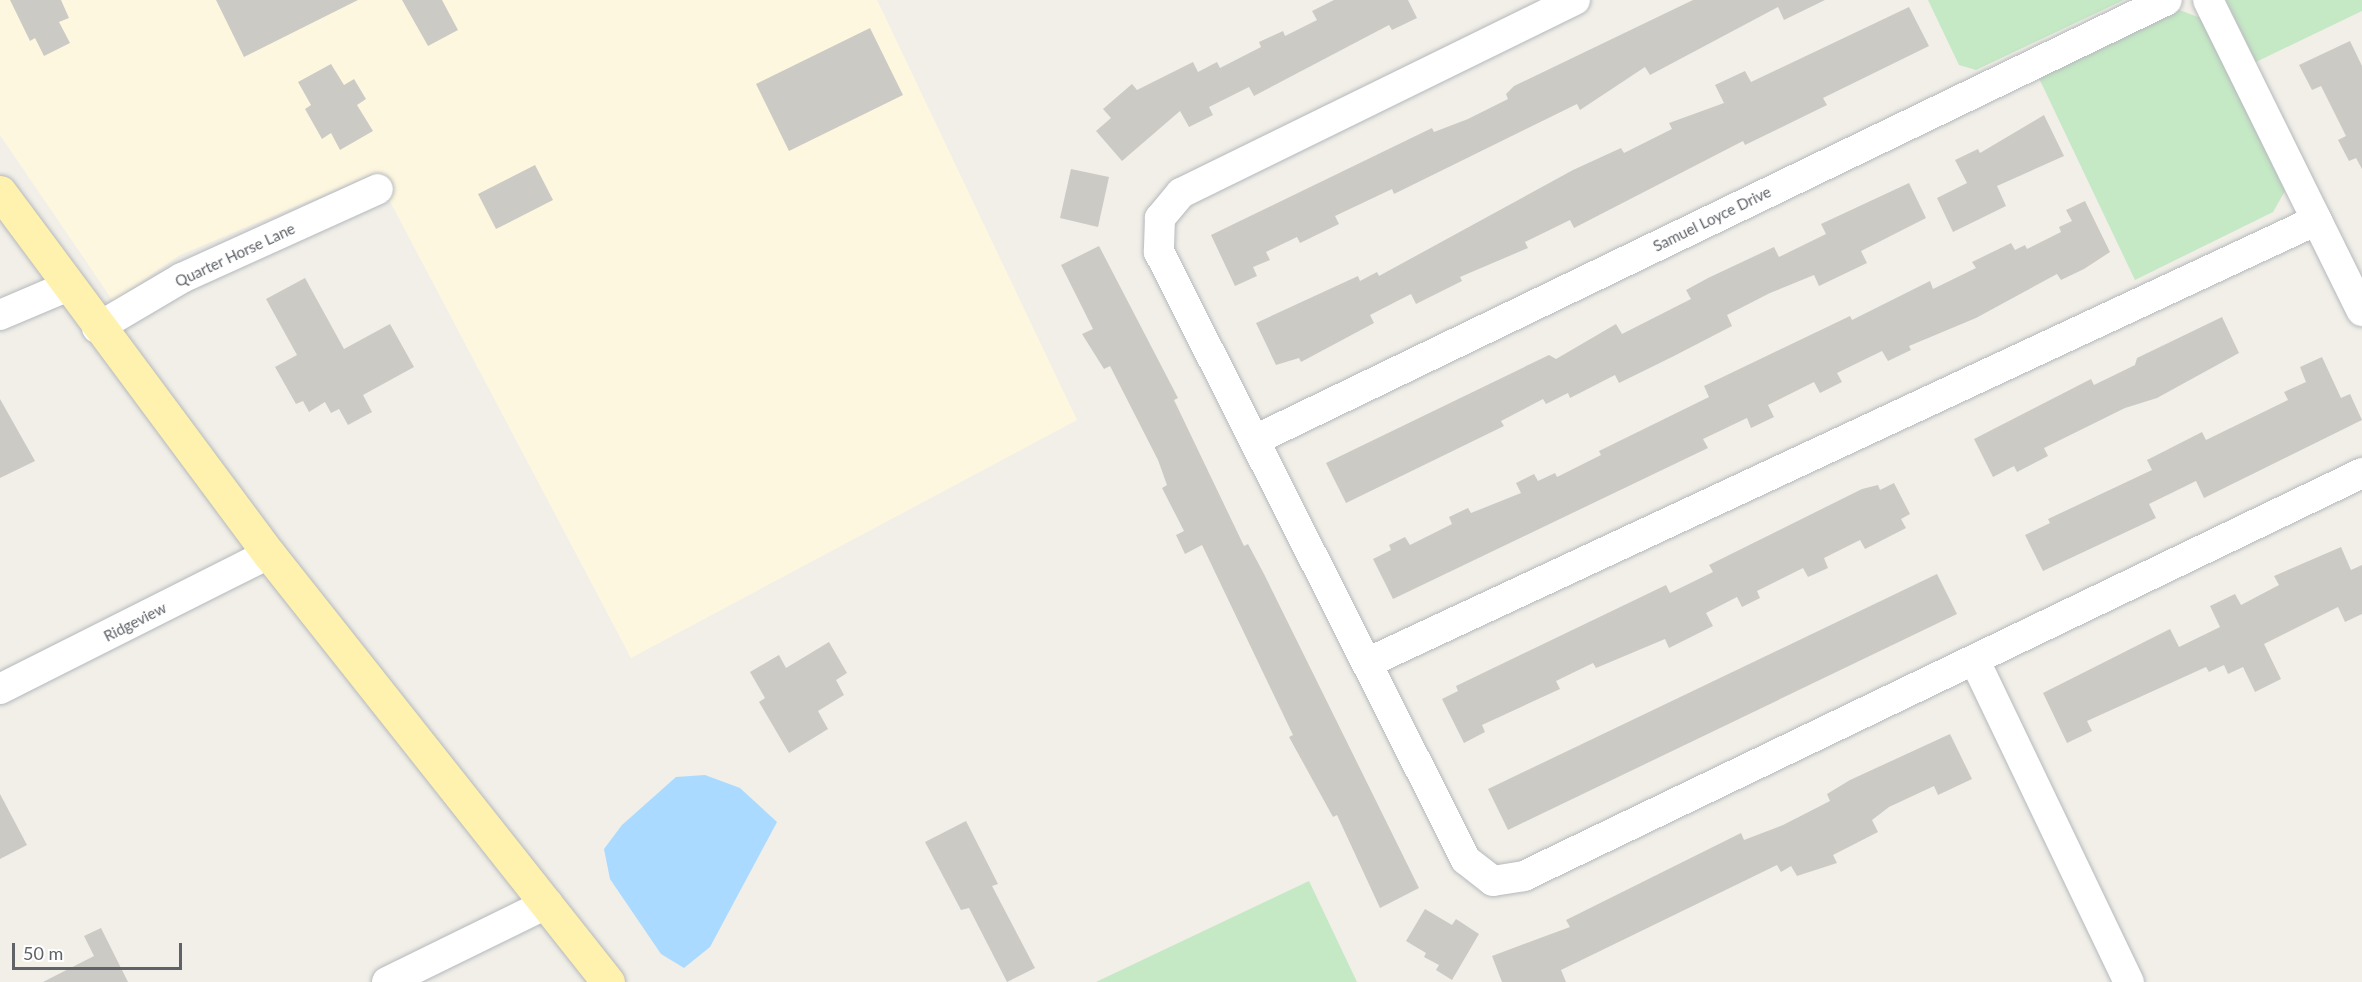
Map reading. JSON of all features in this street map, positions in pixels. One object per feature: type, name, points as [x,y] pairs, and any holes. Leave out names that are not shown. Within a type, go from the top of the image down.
[{"type":"main road","points":[[0,192],[97,328],[269,554],[548,903],[608,982]]},
{"type":"street","points":[[1575,0],[1181,193],[1160,218],[1159,252],[1257,439],[1466,860],[1493,880],[1524,876],[2362,473]]},
{"type":"street","name":"Samuel Loyce Drive","points":[[1257,439],[2167,0]]},
{"type":"street","points":[[2208,0],[2362,311]]},
{"type":"street","name":"Quarter Horse Lane","points":[[97,328],[182,278],[378,189]]},
{"type":"street","points":[[1367,663],[2317,220]]},
{"type":"street","points":[[0,315],[66,286]]},
{"type":"street","name":"Ridgeview","points":[[0,689],[269,554]]},
{"type":"street","points":[[1975,661],[2129,982]]},
{"type":"street","points":[[387,982],[548,903]]},
{"type":"shaded area","points":[[0,0],[877,0],[1077,420],[631,658],[375,173],[180,255],[113,301],[0,135]]},
{"type":"green space","points":[[1928,0],[2124,0],[1976,70],[1959,65]]},
{"type":"green space","points":[[2226,0],[2362,0],[2362,11],[2256,62]]},
{"type":"green space","points":[[2172,7],[2203,19],[2285,191],[2273,212],[2135,280],[2037,74]]},
{"type":"green space","points":[[1309,881],[1357,982],[1096,982]]},
{"type":"water","points":[[705,775],[740,788],[777,822],[710,947],[684,968],[661,954],[610,879],[604,849],[622,825],[676,777]]},
{"type":"building","points":[[10,0],[61,0],[69,18],[59,22],[70,43],[44,56],[35,38],[30,41]]},
{"type":"building","points":[[216,0],[358,0],[244,57]]},
{"type":"building","points":[[402,0],[442,0],[458,30],[428,46]]},
{"type":"building","points":[[1334,0],[1408,0],[1417,18],[1392,30],[1389,25],[1254,96],[1249,87],[1209,107],[1213,115],[1189,127],[1180,111],[1122,161],[1096,131],[1111,118],[1103,109],[1132,84],[1137,90],[1193,62],[1198,72],[1217,62],[1220,68],[1261,47],[1259,42],[1283,31],[1285,36],[1317,20],[1312,11]]},
{"type":"building","points":[[1693,0],[1825,0],[1784,20],[1778,7],[1650,75],[1645,67],[1580,110],[1577,104],[1394,194],[1392,189],[1335,216],[1339,224],[1300,243],[1297,237],[1266,252],[1270,260],[1253,267],[1257,276],[1235,286],[1211,235],[1432,128],[1434,132],[1468,119],[1508,99],[1506,94],[1514,86]]},
{"type":"building","points":[[1909,7],[1929,46],[1823,98],[1827,105],[1745,145],[1743,141],[1574,228],[1570,220],[1525,242],[1528,248],[1460,277],[1462,281],[1416,304],[1411,294],[1370,315],[1374,323],[1301,362],[1299,358],[1276,365],[1256,323],[1358,276],[1360,281],[1377,272],[1379,276],[1573,170],[1621,148],[1624,153],[1672,129],[1669,123],[1724,103],[1715,85],[1745,71],[1751,82]]},
{"type":"building","points":[[870,28],[903,95],[789,151],[756,84]]},
{"type":"building","points":[[2350,41],[2362,66],[2362,169],[2356,158],[2349,161],[2338,140],[2346,136],[2321,86],[2312,90],[2299,65]]},
{"type":"building","points":[[331,64],[344,85],[354,79],[366,99],[357,105],[373,131],[340,150],[331,133],[322,139],[305,109],[311,105],[298,82]]},
{"type":"building","points":[[2044,115],[2064,156],[1997,186],[2006,206],[1953,232],[1937,198],[1967,183],[1955,160],[1978,149],[1980,153]]},
{"type":"building","points":[[535,165],[553,200],[496,229],[478,194]]},
{"type":"building","points":[[1071,169],[1109,177],[1098,227],[1060,218]]},
{"type":"building","points":[[1909,183],[1926,218],[1861,251],[1867,263],[1819,286],[1814,275],[1770,293],[1727,315],[1732,326],[1672,357],[1619,383],[1615,375],[1570,398],[1568,393],[1546,404],[1543,399],[1501,421],[1504,426],[1346,503],[1326,463],[1549,355],[1556,359],[1616,324],[1622,334],[1691,299],[1686,290],[1708,278],[1774,247],[1779,257],[1826,234],[1821,224]]},
{"type":"building","points":[[2085,201],[2110,252],[2084,269],[2061,280],[2057,274],[1976,318],[1909,346],[1911,350],[1888,361],[1882,351],[1837,373],[1842,382],[1820,393],[1814,382],[1768,405],[1774,417],[1751,428],[1747,418],[1703,439],[1708,448],[1393,599],[1373,559],[1391,550],[1389,545],[1405,537],[1410,545],[1452,524],[1449,517],[1468,508],[1471,513],[1521,493],[1516,483],[1534,474],[1538,481],[1555,473],[1557,477],[1601,455],[1599,451],[1709,397],[1704,386],[1850,316],[1852,320],[1930,281],[1933,289],[1976,268],[1972,262],[2011,243],[2015,250],[2025,245],[2027,249],[2061,232],[2059,227],[2072,221],[2066,210]]},
{"type":"building","points":[[1099,246],[1178,398],[1174,400],[1244,546],[1248,544],[1264,574],[1419,888],[1380,908],[1337,815],[1333,817],[1289,737],[1293,735],[1202,545],[1185,554],[1176,535],[1184,531],[1162,488],[1167,485],[1158,460],[1110,366],[1104,369],[1082,334],[1093,329],[1061,265]]},
{"type":"building","points":[[305,278],[344,349],[390,324],[414,367],[363,395],[372,412],[348,425],[339,409],[331,413],[325,402],[309,412],[303,401],[296,404],[275,367],[297,355],[266,299]]},
{"type":"building","points":[[2222,317],[2239,353],[2157,398],[2125,408],[2044,448],[2048,456],[2017,472],[2014,466],[1993,477],[1974,439],[2091,379],[2094,385],[2135,365],[2137,358]]},
{"type":"building","points":[[2322,357],[2341,398],[2350,394],[2362,420],[2204,498],[2196,481],[2149,504],[2156,518],[2043,571],[2025,535],[2050,523],[2048,519],[2152,470],[2147,460],[2202,432],[2206,440],[2288,400],[2284,392],[2306,382],[2300,367]]},
{"type":"building","points":[[0,399],[35,461],[0,478]]},
{"type":"building","points":[[1894,483],[1910,514],[1901,519],[1906,528],[1865,549],[1860,540],[1824,558],[1828,568],[1808,577],[1803,568],[1757,591],[1760,598],[1742,607],[1737,597],[1706,613],[1713,626],[1669,648],[1665,639],[1596,668],[1593,663],[1556,681],[1560,689],[1482,725],[1485,732],[1464,743],[1442,699],[1458,691],[1456,686],[1666,585],[1670,593],[1713,572],[1709,565],[1862,489],[1878,485],[1880,490]]},
{"type":"building","points":[[2341,547],[2351,570],[2362,565],[2362,614],[2345,622],[2338,607],[2264,644],[2281,679],[2255,692],[2243,667],[2228,674],[2224,665],[2209,672],[2206,667],[2087,721],[2092,731],[2067,743],[2043,693],[2170,629],[2179,647],[2220,627],[2210,606],[2235,594],[2241,605],[2279,585],[2274,576]]},
{"type":"building","points":[[1937,574],[1957,614],[1508,830],[1488,789]]},
{"type":"building","points":[[829,642],[847,673],[836,680],[844,695],[818,711],[828,729],[789,753],[759,702],[765,698],[750,672],[779,655],[786,668]]},
{"type":"building","points":[[1950,734],[1972,779],[1938,795],[1934,786],[1889,807],[1872,820],[1878,832],[1833,855],[1837,863],[1797,876],[1791,866],[1781,872],[1777,865],[1561,970],[1566,982],[1502,982],[1492,956],[1570,927],[1566,920],[1741,833],[1744,840],[1783,825],[1830,801],[1827,794],[1850,780]]},
{"type":"building","points":[[0,794],[27,845],[0,859]]},
{"type":"building","points":[[966,821],[998,884],[992,886],[1035,968],[1007,982],[969,908],[961,910],[925,842]]},
{"type":"building","points":[[1425,909],[1452,925],[1456,919],[1479,934],[1452,980],[1436,970],[1439,965],[1424,957],[1426,953],[1406,941]]},
{"type":"building","points":[[101,928],[128,982],[43,982],[94,956],[84,936]]}]
